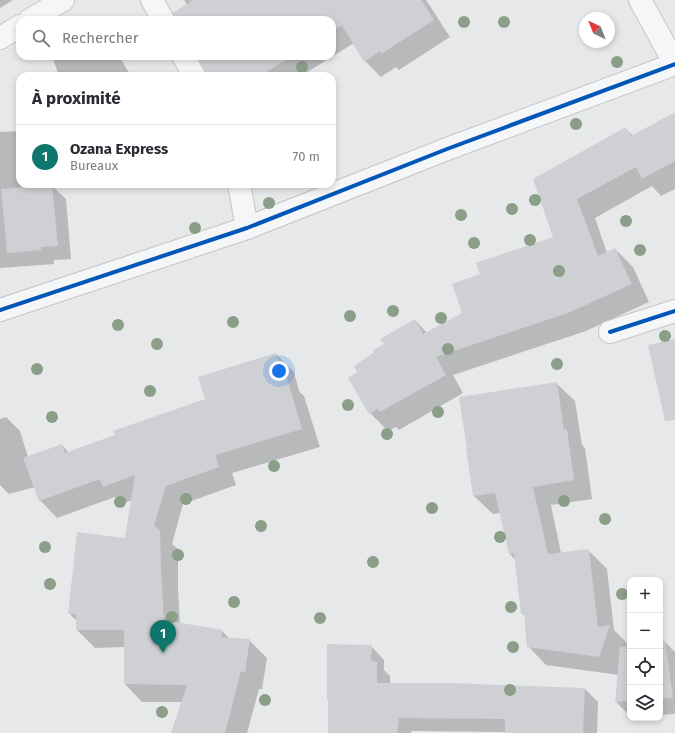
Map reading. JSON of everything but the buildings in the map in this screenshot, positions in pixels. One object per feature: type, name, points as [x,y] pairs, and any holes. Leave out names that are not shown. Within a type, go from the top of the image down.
[{"type":"street","points":[[37,16],[63,0]]},
{"type":"street","points":[[152,0],[162,16]]},
{"type":"street","points":[[0,310],[247,228],[448,149],[675,64],[640,0]]},
{"type":"street","points":[[0,38],[16,28]]},
{"type":"street","points":[[185,60],[192,72]]},
{"type":"street","points":[[239,188],[247,228]]},
{"type":"street","points":[[610,332],[675,311]]},
{"type":"cycle path","points":[[0,310],[247,228],[447,149],[675,64]]},
{"type":"cycle path","points":[[610,332],[675,311]]},
{"type":"place","name":"Ozana Express","points":[[163,653]]}]
